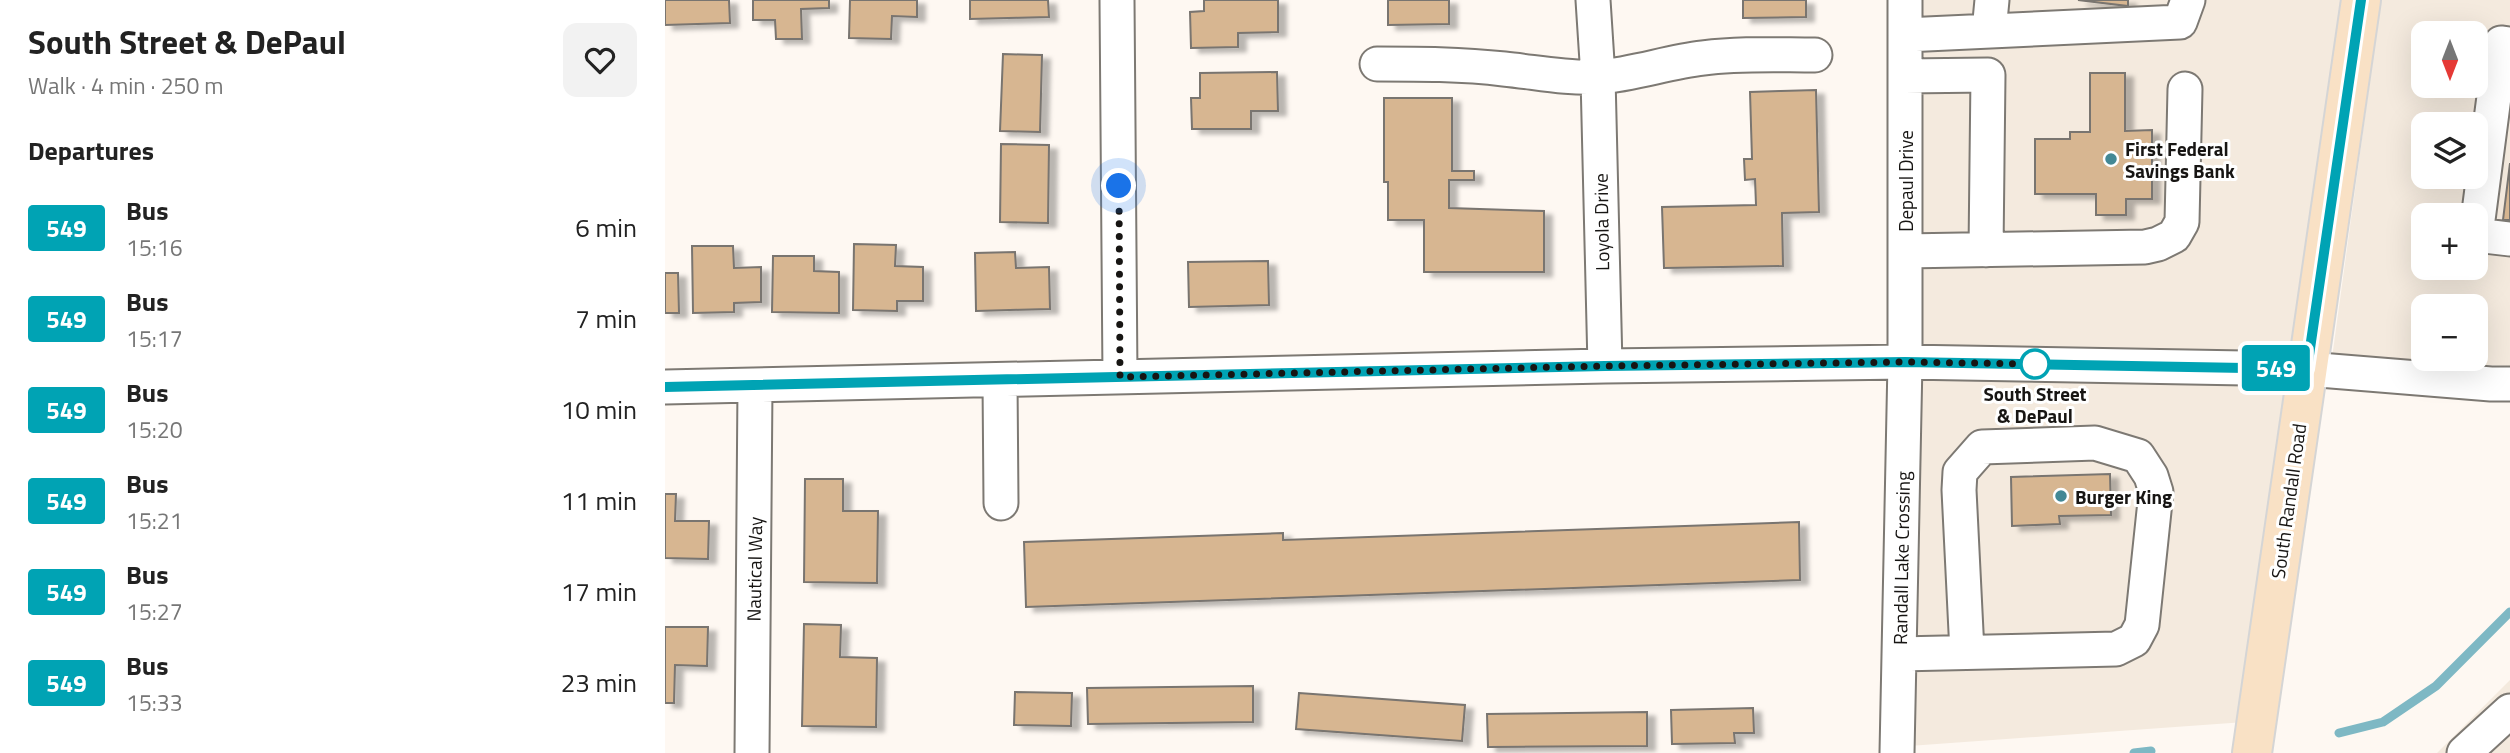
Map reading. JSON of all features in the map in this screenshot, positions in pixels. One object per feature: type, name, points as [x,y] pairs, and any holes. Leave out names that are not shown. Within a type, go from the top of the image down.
[{"type":"main road","name":"South Randall Road","points":[[2252,753],[2361,0]]},
{"type":"street","points":[[1117,0],[1120,377]]},
{"type":"street","name":"Loyola Drive","points":[[1593,0],[1598,77],[1605,366]]},
{"type":"street","name":"Depaul Drive","points":[[1905,0],[1905,362]]},
{"type":"street","points":[[1905,35],[1990,16],[2180,22],[2188,0]]},
{"type":"street","points":[[2510,44],[2501,43],[2476,234],[2510,239]]},
{"type":"street","points":[[1377,64],[1459,65],[1536,74],[1598,77],[1659,68],[1701,58],[1815,55]]},
{"type":"street","points":[[1905,76],[1988,75],[1986,250]]},
{"type":"street","points":[[1905,251],[2145,247],[2174,236],[2182,222],[2185,89]]},
{"type":"street","points":[[665,387],[1905,362],[2307,369],[2510,384]]},
{"type":"street","name":"Randall Lake Crossing","points":[[1896,753],[1905,362]]},
{"type":"street","points":[[1000,381],[1001,503]]},
{"type":"street","name":"Nautical Way","points":[[752,753],[755,386]]},
{"type":"street","points":[[1899,654],[2116,649],[2134,640],[2142,625],[2156,492],[2151,476],[2138,456],[2095,443],[1982,447],[1960,472],[1968,652]]},
{"type":"street","points":[[2464,753],[2510,711]]},
{"type":"shaded area","points":[[1901,0],[2348,0],[2299,356],[1916,353]]},
{"type":"shaded area","points":[[2381,0],[2510,0],[2510,366],[2488,365],[2488,294],[2411,294],[2411,362],[2332,358]]},
{"type":"shaded area","points":[[1913,372],[2295,376],[2245,722],[1909,746]]},
{"type":"shaded area","points":[[2510,680],[2510,753],[2437,753]]},
{"type":"building","points":[[665,0],[729,0],[730,23],[665,25]]},
{"type":"building","points":[[753,0],[829,0],[829,8],[801,9],[802,39],[776,39],[775,20],[753,20]]},
{"type":"building","points":[[850,0],[917,0],[917,17],[892,16],[891,39],[849,38]]},
{"type":"building","points":[[970,0],[1048,0],[1049,17],[970,19]]},
{"type":"building","points":[[1204,0],[1278,0],[1278,32],[1238,33],[1238,47],[1191,48],[1190,12],[1204,11]]},
{"type":"building","points":[[1388,0],[1449,0],[1449,24],[1388,25]]},
{"type":"building","points":[[1743,0],[1806,0],[1806,17],[1743,18]]},
{"type":"building","points":[[2078,0],[2128,0],[2128,6]]},
{"type":"building","points":[[1003,54],[1042,55],[1040,132],[1000,131]]},
{"type":"building","points":[[1277,72],[1278,111],[1251,111],[1251,129],[1192,129],[1191,98],[1200,98],[1200,73]]},
{"type":"building","points":[[2090,73],[2125,73],[2125,131],[2152,130],[2152,199],[2126,199],[2126,215],[2096,215],[2096,194],[2035,194],[2035,139],[2070,139],[2070,132],[2090,132]]},
{"type":"building","points":[[1816,90],[1819,212],[1782,213],[1783,266],[1664,268],[1662,207],[1756,205],[1755,179],[1745,180],[1744,159],[1752,159],[1750,92]]},
{"type":"building","points":[[1384,98],[1452,98],[1452,171],[1474,171],[1474,180],[1449,180],[1449,208],[1544,211],[1544,272],[1424,272],[1424,220],[1388,220],[1388,182],[1384,182]]},
{"type":"building","points":[[1001,144],[1049,145],[1048,223],[1000,222]]},
{"type":"building","points":[[2510,163],[2510,220],[2503,220]]},
{"type":"building","points":[[854,244],[896,245],[895,266],[923,267],[923,301],[897,301],[897,311],[853,310]]},
{"type":"building","points":[[692,246],[733,246],[734,268],[761,267],[761,302],[734,303],[734,312],[693,313]]},
{"type":"building","points":[[1015,252],[1016,268],[1049,267],[1050,309],[976,311],[975,253]]},
{"type":"building","points":[[773,256],[814,256],[814,271],[839,272],[839,313],[772,312]]},
{"type":"building","points":[[1268,261],[1269,305],[1189,307],[1188,262]]},
{"type":"building","points":[[665,273],[678,273],[679,313],[665,313]]},
{"type":"building","name":"Burger King","points":[[2110,474],[2111,515],[2059,516],[2060,524],[2012,526],[2011,477]]},
{"type":"building","points":[[805,479],[843,479],[843,511],[878,511],[877,583],[804,582]]},
{"type":"building","points":[[665,494],[676,494],[675,521],[709,521],[708,559],[665,558]]},
{"type":"building","points":[[1799,522],[1800,580],[1026,607],[1024,542],[1283,533],[1283,540]]},
{"type":"building","points":[[804,624],[841,625],[840,657],[877,658],[876,727],[802,726]]},
{"type":"building","points":[[665,627],[708,627],[707,666],[675,665],[674,703],[665,703]]},
{"type":"building","points":[[1253,686],[1253,722],[1088,724],[1087,688]]},
{"type":"building","points":[[1015,692],[1072,693],[1071,726],[1014,725]]},
{"type":"building","points":[[1299,693],[1465,705],[1462,741],[1296,729]]},
{"type":"building","points":[[1753,708],[1754,733],[1734,733],[1735,743],[1672,744],[1671,710]]},
{"type":"building","points":[[1647,712],[1647,746],[1488,747],[1487,714]]},
{"type":"waterway","points":[[2339,733],[2383,722],[2436,686],[2510,612]]},
{"type":"waterway","points":[[2134,753],[2151,751]]},
{"type":"bus line","name":"549","points":[[665,387],[1905,362],[2307,369],[2361,0]]},
{"type":"place","name":"First Federal Savings Bank","points":[[2111,159]]},
{"type":"place","name":"South Street & DePaul","points":[[2035,364]]},
{"type":"place","name":"Burger King","points":[[2061,496]]},
{"type":"route","points":[[1119,186],[1120,377],[1605,366],[1905,362],[2035,364]]}]
